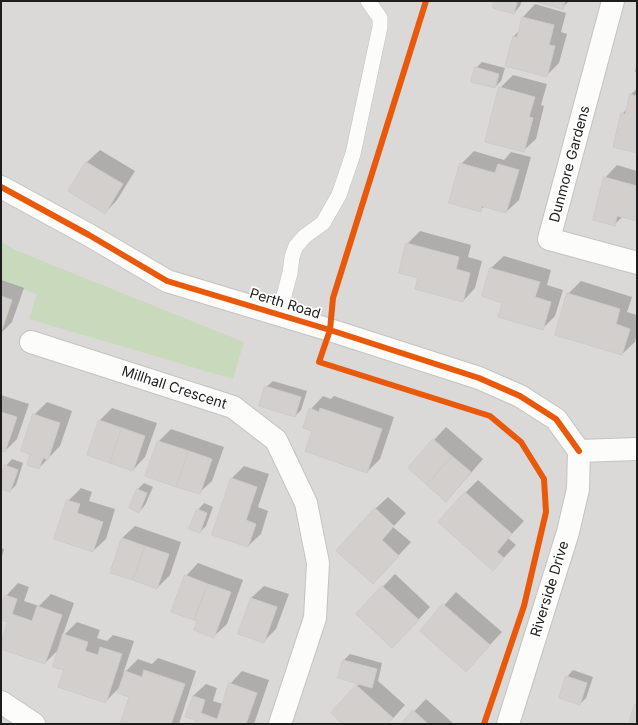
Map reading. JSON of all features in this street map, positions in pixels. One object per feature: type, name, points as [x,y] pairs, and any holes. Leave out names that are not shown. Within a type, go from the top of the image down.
[{"type":"street","name":"Dunmore Gardens","points":[[613,1],[549,239],[637,263]]},
{"type":"street","name":"Perth Road","points":[[1,187],[89,235],[167,281],[279,314],[479,378],[520,396],[556,419],[579,451]]},
{"type":"street","name":"Millhall Crescent","points":[[31,342],[233,407],[276,440],[306,503],[318,563],[315,618],[280,724]]},
{"type":"street","points":[[579,451],[637,449]]},
{"type":"street","name":"Riverside Drive","points":[[508,724],[568,532],[578,489],[579,451]]},
{"type":"street","points":[[1,702],[34,724]]},
{"type":"lane","points":[[279,314],[290,273],[292,257],[296,246],[305,236],[323,223],[339,195],[353,154],[380,27],[380,18],[368,1]]},
{"type":"shaded area","points":[[1,1],[637,1],[637,724],[1,724]]},
{"type":"green space","points":[[1,242],[15,250],[244,342],[233,379],[29,319],[37,294],[1,281]]},
{"type":"building","points":[[494,1],[517,2],[514,14],[493,8]]},
{"type":"building","points":[[534,1],[565,1],[563,9]]},
{"type":"building","points":[[522,17],[554,25],[549,45],[555,46],[547,77],[505,66],[513,36],[517,37]]},
{"type":"building","points":[[475,67],[499,74],[495,88],[471,82]]},
{"type":"building","points":[[499,87],[535,97],[529,117],[533,118],[524,152],[485,142]]},
{"type":"building","points":[[630,94],[637,96],[637,153],[613,147],[621,113],[625,114]]},
{"type":"building","points":[[86,162],[123,184],[105,214],[68,191]]},
{"type":"building","points":[[460,163],[495,173],[498,164],[519,170],[506,213],[482,206],[481,212],[449,203]]},
{"type":"building","points":[[604,177],[637,186],[637,221],[617,216],[615,226],[593,220]]},
{"type":"building","points":[[406,243],[459,257],[456,269],[470,273],[463,302],[415,289],[418,278],[399,273]]},
{"type":"building","points":[[490,268],[540,282],[535,297],[551,302],[543,330],[498,317],[502,303],[482,296]]},
{"type":"building","points":[[567,293],[620,309],[616,324],[630,329],[622,355],[555,335]]},
{"type":"building","points":[[1,296],[12,300],[1,333]]},
{"type":"building","points":[[265,386],[301,397],[295,417],[259,406]]},
{"type":"building","points":[[310,408],[319,412],[320,408],[382,429],[367,473],[305,451],[312,431],[303,428]]},
{"type":"building","points":[[1,412],[17,417],[5,452],[1,451]]},
{"type":"building","points":[[33,414],[60,423],[48,460],[43,458],[39,469],[27,465],[30,454],[21,451]]},
{"type":"building","points":[[99,420],[122,428],[110,463],[87,455]]},
{"type":"building","points":[[122,428],[145,436],[133,471],[110,463]]},
{"type":"building","points":[[433,439],[452,456],[427,485],[408,468]]},
{"type":"building","points":[[158,441],[189,451],[176,487],[145,476]]},
{"type":"building","points":[[189,451],[212,459],[200,494],[176,487]]},
{"type":"building","points":[[452,456],[471,472],[446,502],[427,485]]},
{"type":"building","points":[[5,465],[18,470],[10,492],[1,489],[1,477]]},
{"type":"building","points":[[231,478],[257,487],[246,520],[256,524],[248,547],[212,535]]},
{"type":"building","points":[[137,489],[147,493],[139,513],[129,508]]},
{"type":"building","points":[[465,492],[512,534],[497,552],[504,558],[493,571],[438,522]]},
{"type":"building","points":[[67,500],[80,504],[77,513],[103,522],[93,552],[54,539]]},
{"type":"building","points":[[375,508],[394,526],[382,540],[399,556],[373,584],[336,551]]},
{"type":"building","points":[[197,509],[207,513],[200,533],[189,529]]},
{"type":"building","points":[[122,538],[145,546],[133,580],[110,573]]},
{"type":"building","points":[[145,546],[169,554],[157,589],[133,580]]},
{"type":"building","points":[[185,575],[208,584],[194,620],[171,612]]},
{"type":"building","points":[[208,584],[231,592],[214,638],[194,630],[197,621],[194,620]]},
{"type":"building","points":[[382,586],[419,620],[392,648],[356,614]]},
{"type":"building","points":[[5,595],[17,599],[12,614],[32,621],[37,606],[62,615],[45,664],[1,649],[1,642],[8,622],[1,620],[1,606]]},
{"type":"building","points":[[251,598],[277,607],[264,643],[238,634]]},
{"type":"building","points":[[443,604],[490,645],[466,672],[420,631]]},
{"type":"building","points":[[63,634],[88,642],[85,651],[98,655],[100,647],[122,654],[106,703],[58,687],[64,670],[53,667]]},
{"type":"building","points":[[343,660],[377,669],[372,688],[338,678]]},
{"type":"building","points":[[144,670],[185,684],[171,724],[120,724],[129,697],[117,693],[125,671],[142,677]]},
{"type":"building","points":[[566,676],[587,683],[580,705],[559,698]]},
{"type":"building","points":[[229,683],[257,693],[246,724],[194,724],[196,720],[185,717],[193,696],[205,700],[201,713],[217,719]]},
{"type":"building","points":[[356,685],[393,718],[388,724],[343,724],[331,713]]},
{"type":"building","points":[[635,704],[637,705],[637,724],[629,724]]},
{"type":"building","points":[[413,710],[428,724],[401,724]]},
{"type":"cycle path","points":[[426,1],[333,298],[330,330],[319,362],[490,416],[521,442],[544,479],[546,512],[524,606],[484,724]]},
{"type":"cycle path","points":[[1,187],[89,235],[167,281],[330,330],[479,378],[520,396],[556,419],[579,451]]}]
